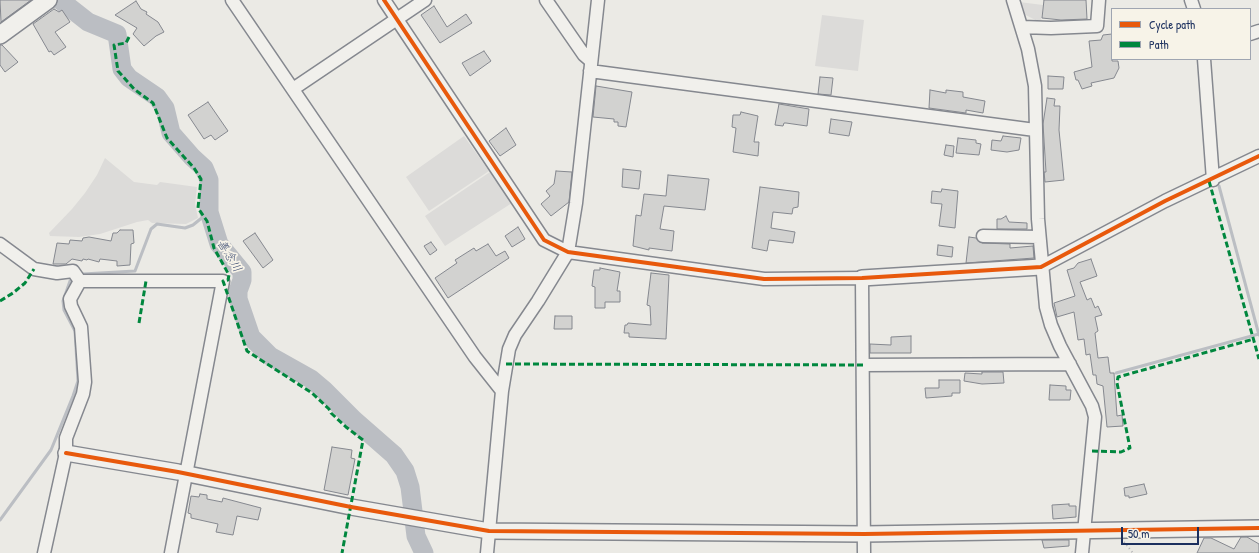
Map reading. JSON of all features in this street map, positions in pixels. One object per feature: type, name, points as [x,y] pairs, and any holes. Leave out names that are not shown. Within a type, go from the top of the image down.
[{"type":"main road","points":[[0,35],[43,2]]},
{"type":"street","points":[[232,0],[475,357],[502,391]]},
{"type":"street","points":[[384,0],[544,240],[568,252],[764,279],[862,278],[1041,267],[1165,201],[1213,180],[1259,156]]},
{"type":"street","points":[[293,89],[425,0]]},
{"type":"street","points":[[546,0],[590,66]]},
{"type":"street","points":[[486,553],[502,391],[509,349],[515,334],[538,301],[568,252],[576,203],[598,0]]},
{"type":"street","points":[[1013,0],[1022,27],[1034,79],[1039,237],[1046,307],[1051,325],[1092,406],[1095,417],[1082,553]]},
{"type":"street","points":[[1022,27],[1051,28],[1097,26],[1099,0]]},
{"type":"street","points":[[1204,60],[1213,180]]},
{"type":"street","points":[[590,66],[1036,130]]},
{"type":"street","points":[[983,236],[1039,237]]},
{"type":"street","points":[[0,244],[34,269],[57,272],[73,271],[80,281]]},
{"type":"street","points":[[862,278],[864,553]]},
{"type":"street","points":[[44,553],[66,453],[66,438],[83,394],[85,382],[81,327],[71,306],[70,300],[80,281]]},
{"type":"street","points":[[80,281],[223,281],[171,553]]},
{"type":"street","points":[[863,366],[1070,364]]},
{"type":"street","points":[[66,453],[186,474],[489,532],[864,534],[1083,532],[1259,528]]},
{"type":"shaded area","points":[[1019,2],[1043,5],[1041,23],[1022,13]]},
{"type":"shaded area","points":[[822,15],[864,20],[858,71],[815,66]]},
{"type":"shaded area","points":[[464,136],[489,171],[429,211],[406,177]]},
{"type":"shaded area","points":[[105,158],[134,182],[157,185],[160,182],[197,187],[195,204],[198,218],[186,224],[152,223],[148,220],[100,234],[79,237],[50,236],[49,233],[85,193],[97,175]]},
{"type":"shaded area","points":[[490,172],[512,203],[445,246],[425,216]]},
{"type":"building","points":[[0,0],[31,0],[1,22]]},
{"type":"building","points":[[1044,0],[1086,0],[1087,19],[1061,20],[1042,18]]},
{"type":"building","points":[[136,1],[141,9],[147,12],[146,14],[158,22],[164,32],[156,36],[144,46],[133,34],[137,28],[115,15]]},
{"type":"building","points":[[434,6],[447,27],[466,14],[472,23],[440,43],[421,15]]},
{"type":"building","points":[[54,9],[59,12],[62,10],[70,22],[55,32],[66,47],[54,55],[51,51],[49,52],[33,24]]},
{"type":"building","points":[[1111,34],[1111,60],[1118,61],[1119,68],[1114,78],[1091,83],[1092,86],[1082,89],[1078,80],[1076,80],[1074,72],[1092,67],[1089,41],[1101,40],[1103,35]]},
{"type":"building","points":[[0,45],[2,45],[18,62],[5,72],[0,65]]},
{"type":"building","points":[[484,51],[491,61],[470,76],[462,63]]},
{"type":"building","points":[[1048,76],[1064,77],[1063,89],[1048,89]]},
{"type":"building","points":[[820,77],[833,78],[831,95],[818,94]]},
{"type":"building","points":[[596,86],[632,92],[626,127],[618,126],[618,122],[614,122],[614,119],[593,117]]},
{"type":"building","points":[[930,90],[946,93],[946,90],[963,92],[963,97],[985,101],[983,113],[966,110],[966,113],[929,108]]},
{"type":"building","points":[[1047,98],[1055,99],[1054,106],[1060,106],[1059,130],[1064,180],[1045,182],[1044,172],[1046,172],[1043,124]]},
{"type":"building","points":[[208,102],[228,131],[215,140],[211,135],[204,139],[188,115]]},
{"type":"building","points":[[779,104],[809,109],[807,126],[786,123],[784,123],[783,126],[775,125]]},
{"type":"building","points":[[741,112],[758,116],[754,142],[759,142],[758,156],[733,152],[736,128],[732,127],[733,115],[740,115]]},
{"type":"building","points":[[831,119],[852,122],[849,136],[829,133]]},
{"type":"building","points":[[506,128],[516,145],[500,156],[489,141]]},
{"type":"building","points":[[1003,136],[1021,138],[1019,150],[1007,152],[991,150],[992,140],[1001,141]]},
{"type":"building","points":[[958,138],[976,140],[976,143],[981,144],[979,155],[956,153]]},
{"type":"building","points":[[946,145],[954,146],[953,157],[944,155]]},
{"type":"building","points":[[623,169],[641,171],[639,189],[622,187]]},
{"type":"building","points":[[556,171],[572,172],[569,202],[551,216],[541,204],[550,196],[546,191],[554,184]]},
{"type":"building","points":[[668,175],[709,179],[705,210],[664,206],[660,229],[674,231],[672,251],[649,248],[649,250],[633,246],[636,215],[641,216],[644,194],[666,196]]},
{"type":"building","points":[[760,187],[799,192],[798,207],[793,208],[792,214],[773,212],[771,228],[795,232],[793,243],[769,240],[767,251],[752,248]]},
{"type":"building","points":[[942,189],[958,191],[955,228],[939,226],[942,204],[931,203],[932,191],[941,192]]},
{"type":"building","points":[[1006,216],[1009,222],[1027,223],[1027,229],[997,229],[997,219],[1001,219]]},
{"type":"building","points":[[518,227],[525,239],[512,247],[505,236]]},
{"type":"building","points":[[120,230],[133,230],[134,243],[131,244],[130,265],[117,266],[117,261],[100,259],[99,262],[88,259],[83,259],[82,261],[72,259],[66,264],[53,264],[57,243],[69,244],[70,240],[82,241],[83,238],[89,237],[111,241],[113,233],[117,233]]},
{"type":"building","points":[[255,233],[273,260],[263,268],[243,241]]},
{"type":"building","points":[[969,237],[976,238],[982,243],[1010,244],[1010,248],[1033,246],[1034,258],[966,263]]},
{"type":"building","points":[[431,242],[437,250],[430,255],[424,246]]},
{"type":"building","points":[[488,244],[496,256],[505,251],[509,258],[448,298],[435,278],[457,263],[455,260],[474,248],[476,251]]},
{"type":"building","points":[[938,245],[953,247],[952,257],[937,255]]},
{"type":"building","points":[[1091,259],[1097,276],[1080,282],[1087,300],[1091,298],[1095,308],[1098,306],[1102,315],[1095,317],[1098,331],[1095,333],[1098,358],[1108,357],[1110,373],[1114,373],[1117,416],[1122,415],[1123,426],[1107,427],[1103,386],[1097,384],[1096,375],[1093,375],[1090,354],[1086,355],[1084,339],[1078,340],[1074,312],[1057,317],[1054,303],[1075,296],[1067,270],[1074,268],[1078,263]]},
{"type":"building","points":[[600,268],[620,272],[617,291],[620,291],[620,302],[605,302],[605,308],[595,308],[595,287],[592,286],[594,270],[600,270]]},
{"type":"building","points":[[651,273],[669,275],[666,339],[629,337],[629,333],[624,333],[625,325],[628,323],[651,325],[650,306],[647,305]]},
{"type":"building","points":[[555,316],[572,316],[572,329],[554,329]]},
{"type":"building","points":[[911,336],[911,353],[870,353],[870,344],[891,345],[891,337]]},
{"type":"building","points":[[982,372],[1003,372],[1004,383],[982,384],[964,381],[965,373],[982,374]]},
{"type":"building","points":[[939,380],[960,380],[960,393],[952,393],[952,396],[926,398],[925,388],[939,388]]},
{"type":"building","points":[[1050,385],[1066,386],[1066,390],[1071,390],[1070,400],[1049,400]]},
{"type":"building","points":[[332,447],[352,450],[351,458],[355,459],[348,495],[324,490]]},
{"type":"building","points":[[1144,484],[1147,494],[1129,498],[1129,496],[1125,496],[1124,488]]},
{"type":"building","points":[[200,494],[207,495],[207,499],[222,502],[223,498],[261,508],[258,520],[237,516],[233,535],[216,532],[218,524],[191,518],[191,514],[188,513],[191,496],[199,497]]},
{"type":"building","points":[[1069,504],[1069,506],[1076,506],[1076,517],[1053,519],[1052,505]]},
{"type":"building","points":[[1241,537],[1247,537],[1259,544],[1259,553],[1197,553],[1204,538],[1211,538],[1234,549]]},
{"type":"building","points":[[1042,540],[1069,540],[1069,546],[1044,548]]},
{"type":"waterway","name":"善念川","points":[[60,0],[88,22],[117,34],[122,69],[129,78],[157,97],[165,108],[171,133],[204,168],[209,180],[209,212],[219,244],[242,272],[238,299],[251,337],[270,356],[311,379],[324,390],[354,420],[394,455],[405,471],[410,487],[416,536],[424,553]]},
{"type":"waterway","points":[[1219,186],[1259,335]]},
{"type":"waterway","points":[[80,275],[135,271],[151,229],[157,224],[185,228],[193,225],[209,212]]},
{"type":"waterway","points":[[0,520],[51,450],[78,381],[75,331],[64,310],[63,301],[70,281],[75,278]]},
{"type":"waterway","points":[[1116,373],[1259,334]]},
{"type":"marked path","points":[[129,37],[126,43],[114,45],[118,71],[134,89],[153,103],[167,138],[194,168],[201,179],[198,208],[207,221],[214,248],[229,275],[228,280],[223,281],[247,351],[312,393],[346,427],[363,440],[342,553]]},
{"type":"marked path","points":[[1209,181],[1259,359]]},
{"type":"marked path","points":[[0,301],[25,283],[34,269]]},
{"type":"marked path","points":[[139,323],[146,281]]},
{"type":"marked path","points":[[1092,451],[1121,452],[1130,448],[1117,383],[1118,377],[1254,339]]},
{"type":"marked path","points":[[506,364],[863,365]]},
{"type":"cycle path","points":[[384,0],[544,240],[568,252],[764,279],[862,278],[1041,267],[1165,201],[1259,156]]},
{"type":"cycle path","points":[[66,453],[178,472],[351,507],[489,531],[864,534],[1259,528]]}]
